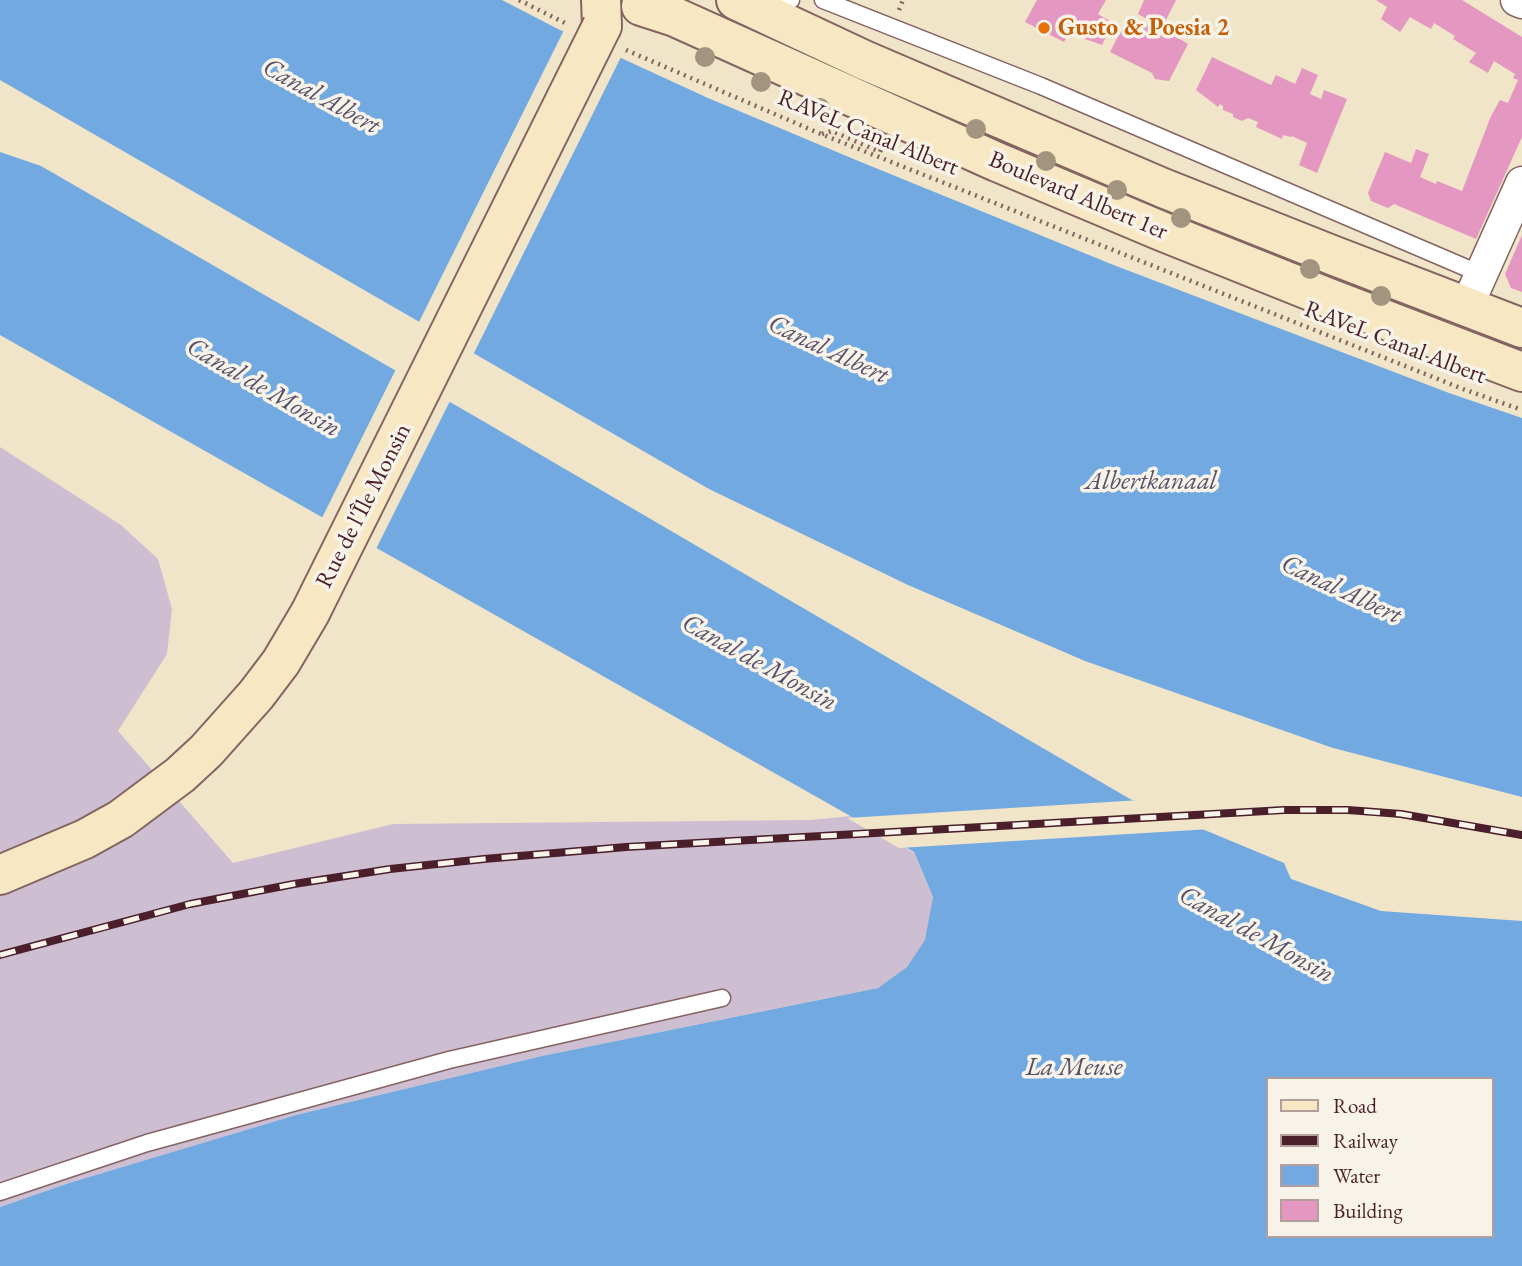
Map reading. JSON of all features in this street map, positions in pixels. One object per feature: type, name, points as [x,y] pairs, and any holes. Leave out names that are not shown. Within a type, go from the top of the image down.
[{"type":"main road","name":"Boulevard Albert 1er","points":[[761,3],[876,65],[1163,188],[1522,328]]},
{"type":"main road","name":"Boulevard Albert 1er","points":[[616,14],[686,22],[985,157],[1161,231],[1512,368]]},
{"type":"main road","name":"Rue de l'Île Monsin","points":[[0,875],[85,839],[121,819],[180,775],[206,751],[256,695],[281,662],[310,613],[616,14]]},
{"type":"main road","points":[[1466,308],[1469,325],[1478,345],[1512,368]]},
{"type":"street","points":[[1466,308],[1522,183]]},
{"type":"lane","points":[[823,0],[1041,86],[1469,269],[1481,271]]},
{"type":"lane","points":[[0,1192],[147,1143],[436,1063],[722,998]]},
{"type":"path","name":"RAVeL Canal Albert","points":[[519,0],[616,14],[821,134],[1522,410]]},
{"type":"path","points":[[821,134],[832,131],[880,152]]},
{"type":"shaded area","points":[[0,447],[121,525],[158,559],[172,609],[167,654],[118,731],[233,863],[393,824],[810,820],[852,816],[914,853],[933,897],[926,940],[907,967],[878,988],[542,1056],[296,1115],[69,1183],[0,1207]]},
{"type":"water","name":"Albertkanaal","points":[[0,0],[502,0],[558,29],[708,98],[856,160],[1111,264],[1449,393],[1522,418],[1522,797],[1333,748],[1085,661],[908,585],[709,489],[0,80]]},
{"type":"water","name":"La Meuse","points":[[0,152],[41,166],[1130,799],[1284,863],[1291,879],[1381,911],[1522,921],[1522,1266],[0,1266],[0,1207],[69,1183],[296,1115],[542,1056],[878,988],[907,967],[925,940],[933,897],[914,852],[0,335]]},
{"type":"pier","points":[[565,28],[622,55],[472,357],[417,326]]},
{"type":"pier","points":[[397,367],[451,399],[375,551],[321,520]]},
{"type":"pier","points":[[1141,800],[1211,829],[899,848],[847,818]]},
{"type":"building","points":[[1037,0],[1106,0],[1098,14],[1113,23],[1102,45],[1085,39],[1070,29],[1064,42],[1025,22]]},
{"type":"building","points":[[1144,0],[1176,0],[1162,28],[1188,44],[1169,81],[1155,79],[1152,73],[1110,52],[1127,19],[1146,28],[1149,20],[1138,14]]},
{"type":"building","points":[[1376,0],[1462,0],[1522,37],[1522,137],[1476,239],[1394,204],[1388,208],[1371,201],[1368,193],[1385,152],[1411,163],[1416,149],[1429,154],[1420,177],[1462,191],[1491,116],[1500,100],[1508,103],[1518,80],[1513,78],[1515,74],[1494,61],[1488,73],[1469,62],[1476,53],[1434,23],[1431,29],[1410,17],[1400,32],[1381,19],[1387,7]]},
{"type":"building","points":[[1212,57],[1271,85],[1276,75],[1295,84],[1302,68],[1318,75],[1310,94],[1321,99],[1324,90],[1347,99],[1317,173],[1299,165],[1307,143],[1292,136],[1283,135],[1282,139],[1256,127],[1258,122],[1248,118],[1242,121],[1233,117],[1233,114],[1223,110],[1223,106],[1220,104],[1218,107],[1196,90]]},
{"type":"building","points":[[1522,235],[1522,292],[1511,288],[1505,274]]},
{"type":"railway","points":[[0,955],[190,904],[294,884],[390,869],[626,847],[1284,810],[1348,810],[1401,814],[1522,835]]},
{"type":"place","name":"Gusto & Poesia 2","points":[[1044,28]]},
{"type":"water label","name":"Canal Albert","points":[[321,97]]},
{"type":"water label","name":"Canal Albert","points":[[828,350]]},
{"type":"water label","name":"Canal de Monsin","points":[[263,388]]},
{"type":"water label","name":"Canal Albert","points":[[1341,590]]},
{"type":"water label","name":"Canal de Monsin","points":[[759,663]]},
{"type":"water label","name":"Canal de Monsin","points":[[1256,935]]}]
